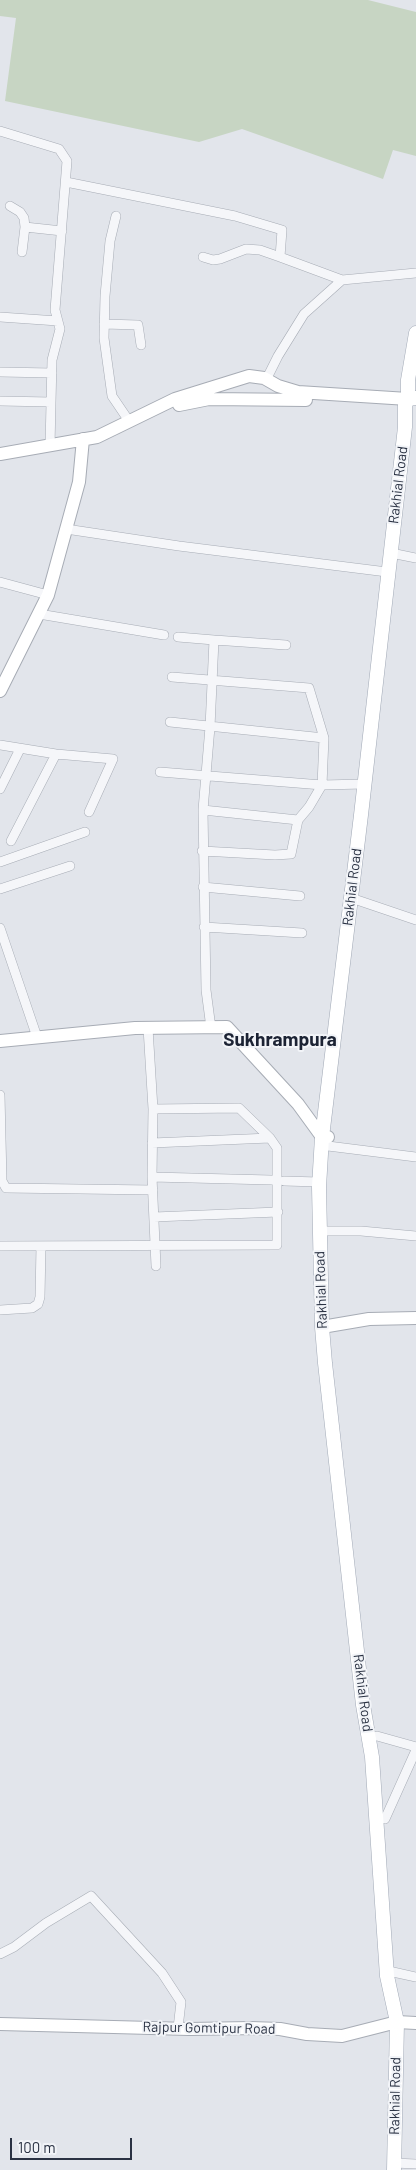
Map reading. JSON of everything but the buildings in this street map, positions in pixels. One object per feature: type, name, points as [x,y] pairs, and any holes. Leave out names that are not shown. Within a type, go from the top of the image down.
[{"type":"main road","name":"Rakhial Road","points":[[405,2022],[387,1976],[372,1757],[363,1705],[325,1327],[319,1182],[357,900],[411,428],[412,408],[408,380],[416,333]]},
{"type":"main road","points":[[0,461],[83,443],[129,421],[177,402],[208,394],[249,376],[259,376],[278,386],[298,392],[412,408]]},
{"type":"main road","points":[[253,398],[264,393],[267,388],[266,380]]},
{"type":"main road","points":[[208,394],[412,408]]},
{"type":"main road","points":[[0,454],[50,446],[83,443],[100,444],[177,402]]},
{"type":"main road","name":"Rakhial Road","points":[[394,2166],[405,2022],[393,1972],[382,1762],[369,1704],[325,1327],[325,1188],[326,1140],[387,572],[412,408]]},
{"type":"main road","points":[[0,691],[48,595],[79,482],[83,443]]},
{"type":"main road","points":[[0,1041],[148,1028],[227,1027],[298,1104],[326,1140]]},
{"type":"main road","points":[[325,1327],[368,1319],[416,1318]]},
{"type":"main road","name":"Rajpur Gomtipur Road","points":[[0,2024],[251,2028],[342,2036],[405,2022]]},
{"type":"street","points":[[0,131],[59,149],[67,161],[55,310],[60,329],[52,360],[50,446]]},
{"type":"street","points":[[66,182],[235,216],[282,230],[280,257]]},
{"type":"street","points":[[10,206],[20,212],[24,218],[25,228],[22,252]]},
{"type":"street","points":[[116,216],[109,250],[104,324],[108,379],[112,396],[129,421]]},
{"type":"street","points":[[25,228],[62,231]]},
{"type":"street","points":[[203,257],[220,259],[246,249],[260,250],[342,280],[416,273]]},
{"type":"street","points":[[266,380],[278,356],[304,314],[342,280]]},
{"type":"street","points":[[0,316],[58,321]]},
{"type":"street","points":[[104,324],[138,325],[141,345]]},
{"type":"street","points":[[249,376],[263,370],[278,356]]},
{"type":"street","points":[[0,372],[52,372]]},
{"type":"street","points":[[0,401],[51,402]]},
{"type":"street","points":[[66,529],[189,548],[387,572]]},
{"type":"street","points":[[396,554],[416,558]]},
{"type":"street","points":[[0,582],[48,595]]},
{"type":"street","points":[[38,614],[164,634]]},
{"type":"street","points":[[178,637],[286,644]]},
{"type":"street","points":[[211,1028],[206,990],[202,851],[214,640]]},
{"type":"street","points":[[172,677],[308,688],[324,738],[322,785],[310,807],[298,820],[294,848],[289,855],[202,851]]},
{"type":"street","points":[[170,722],[324,738]]},
{"type":"street","points":[[0,746],[56,754],[113,759],[90,812]]},
{"type":"street","points":[[0,790],[20,749]]},
{"type":"street","points":[[10,841],[56,754]]},
{"type":"street","points":[[160,772],[322,785],[364,784]]},
{"type":"street","points":[[203,810],[298,820]]},
{"type":"street","points":[[0,862],[85,832]]},
{"type":"street","points":[[0,889],[70,866]]},
{"type":"street","points":[[203,887],[300,896]]},
{"type":"street","points":[[357,900],[416,920]]},
{"type":"street","points":[[204,927],[302,933]]},
{"type":"street","points":[[0,928],[37,1037]]},
{"type":"street","points":[[148,1028],[156,1266]]},
{"type":"street","points":[[0,1095],[2,1180],[6,1188],[153,1190]]},
{"type":"street","points":[[0,1246],[277,1245],[277,1148],[270,1138],[239,1108],[152,1109]]},
{"type":"street","points":[[152,1143],[270,1138]]},
{"type":"street","points":[[326,1140],[416,1157]]},
{"type":"street","points":[[152,1177],[271,1180]]},
{"type":"street","points":[[284,1181],[319,1182]]},
{"type":"street","points":[[154,1217],[278,1212]]},
{"type":"street","points":[[326,1231],[361,1231],[416,1236]]},
{"type":"street","points":[[0,1310],[32,1308],[38,1304],[40,1297],[41,1246]]},
{"type":"street","points":[[377,1736],[416,1748],[385,1819]]},
{"type":"street","points":[[0,1954],[14,1947],[46,1924],[91,1896],[162,1973],[181,2002],[178,2028]]},
{"type":"street","points":[[393,1972],[416,1977]]},
{"type":"street","points":[[394,2166],[416,2164]]},
{"type":"green space","points":[[0,0],[368,0],[416,12],[416,156],[393,150],[383,179],[242,129],[199,142],[5,101],[16,18],[0,16]]},
{"type":"district","name":"Sukhrampura","points":[[280,1040]]}]
